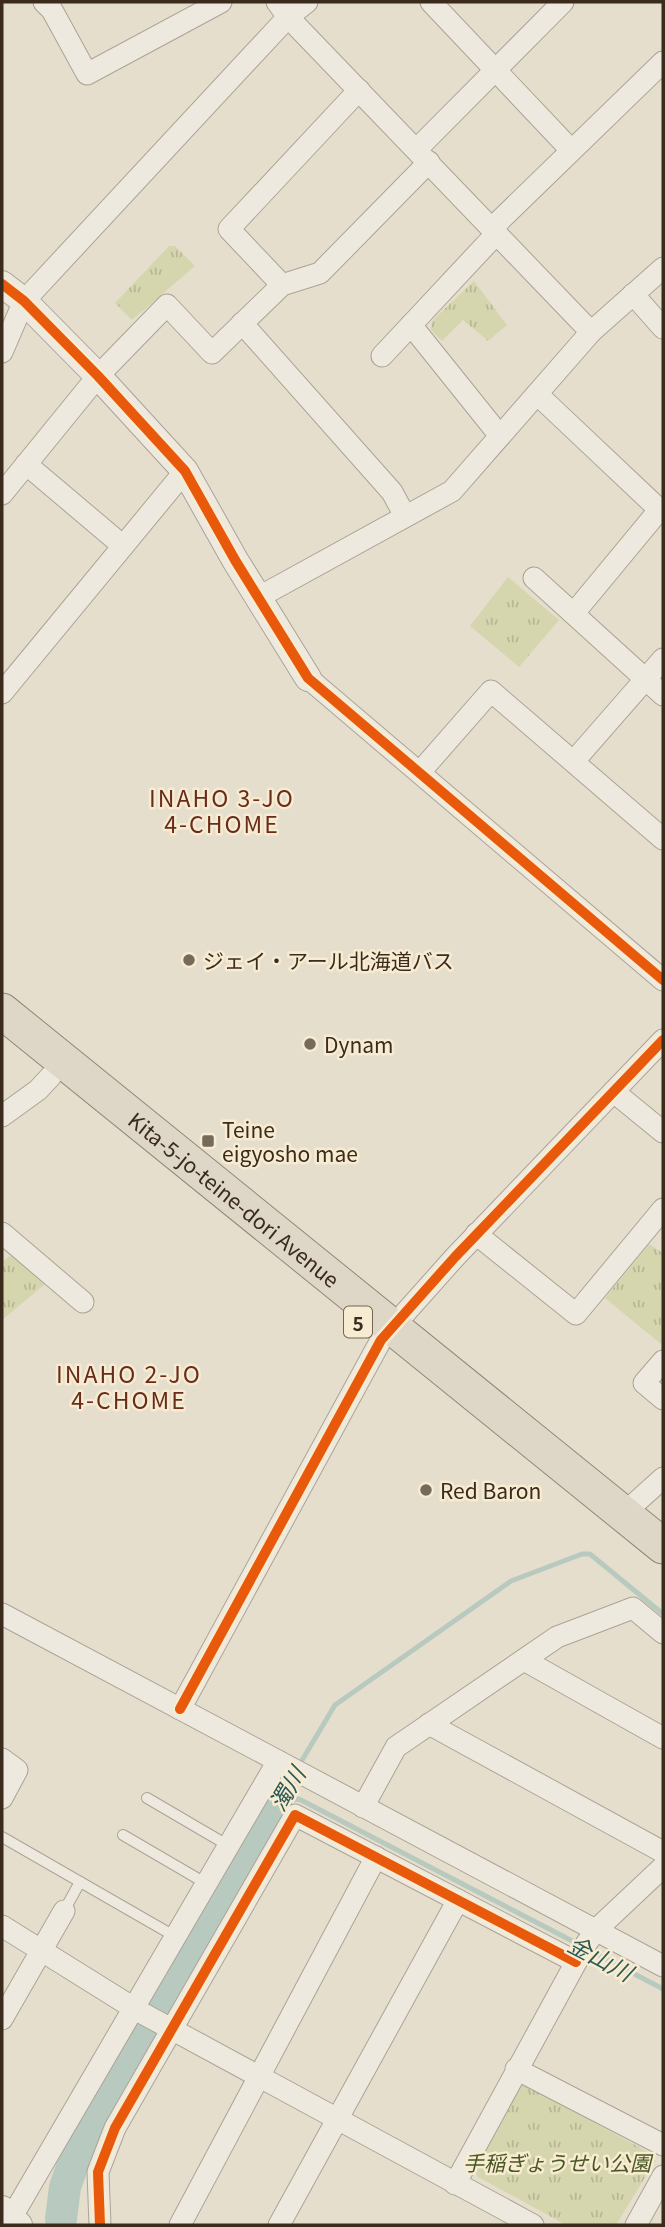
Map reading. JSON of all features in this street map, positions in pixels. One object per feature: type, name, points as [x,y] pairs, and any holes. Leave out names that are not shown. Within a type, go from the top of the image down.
[{"type":"highway","name":"Kita-5-jo-teine-dori Avenue","points":[[2,1011],[663,1570]]},
{"type":"highway","name":"Kita-5-jo-teine-dori Avenue","points":[[2,1036],[663,1546]]},
{"type":"street","points":[[44,2],[52,10],[87,74],[220,2]]},
{"type":"street","points":[[2,352],[24,301],[283,10],[307,2]]},
{"type":"street","points":[[431,2],[571,150]]},
{"type":"street","points":[[2,494],[98,376],[167,305],[212,353],[282,285],[320,273],[495,71],[563,2]]},
{"type":"street","points":[[283,10],[592,332]]},
{"type":"street","points":[[382,356],[571,150],[663,62]]},
{"type":"street","points":[[282,285],[229,229],[359,90]]},
{"type":"street","points":[[259,597],[452,491],[592,332],[663,268]]},
{"type":"street","points":[[2,285],[24,301],[98,376],[185,471],[309,678],[663,980]]},
{"type":"street","points":[[633,295],[663,328]]},
{"type":"street","points":[[242,323],[392,492],[405,516]]},
{"type":"street","points":[[411,325],[500,436]]},
{"type":"street","points":[[537,394],[662,511],[574,613]]},
{"type":"street","points":[[26,464],[123,545]]},
{"type":"street","points":[[2,693],[185,471]]},
{"type":"street","points":[[534,578],[663,695]]},
{"type":"street","points":[[574,761],[663,659]]},
{"type":"street","points":[[420,772],[491,691],[663,839]]},
{"type":"street","points":[[180,1709],[386,1333],[663,1040]]},
{"type":"street","points":[[2,1116],[38,1090],[51,1076]]},
{"type":"street","points":[[614,1092],[663,1132]]},
{"type":"street","points":[[477,1234],[576,1314],[659,1223]]},
{"type":"street","points":[[4,1239],[83,1302]]},
{"type":"street","points":[[663,1361],[644,1383],[663,1399]]},
{"type":"street","points":[[623,1514],[663,1478]]},
{"type":"street","points":[[363,1807],[396,1747],[557,1637],[633,1608],[663,1633]]},
{"type":"street","points":[[2,1614],[363,1807],[584,1948]]},
{"type":"street","points":[[524,1660],[663,1738]]},
{"type":"street","points":[[429,1724],[663,1852]]},
{"type":"street","points":[[2,1759],[17,1770],[2,1798]]},
{"type":"street","points":[[10,2220],[137,2010],[229,1846],[284,1764]]},
{"type":"street","points":[[100,2225],[98,2172],[115,2128],[167,2026],[295,1815],[458,1900],[584,1948],[663,1966]]},
{"type":"street","points":[[180,2225],[376,1857]]},
{"type":"street","points":[[455,2184],[516,2068],[584,1948],[663,1867]]},
{"type":"street","points":[[279,2225],[458,1900]]},
{"type":"street","points":[[2,2019],[64,1911]]},
{"type":"street","points":[[2,1926],[137,2010],[533,2225]]},
{"type":"street","points":[[516,2068],[663,2146]]},
{"type":"street","points":[[636,2225],[663,2176]]},
{"type":"lane","points":[[147,1798],[229,1846]]},
{"type":"lane","points":[[123,1835],[207,1884]]},
{"type":"lane","points":[[2,1836],[176,1937]]},
{"type":"lane","points":[[64,1911],[80,1882]]},
{"type":"green space","points":[[169,246],[175,246],[195,266],[132,320],[115,303]]},
{"type":"green space","points":[[474,281],[507,325],[488,341],[463,320],[442,341],[431,330],[432,321]]},
{"type":"green space","points":[[508,577],[559,620],[519,667],[470,626]]},
{"type":"green space","points":[[649,1244],[663,1253],[661,1344],[605,1298]]},
{"type":"green space","points":[[10,1256],[20,1258],[45,1284],[2,1320],[2,1262]]},
{"type":"green space","name":"手稲ぎょうせい公園","points":[[525,2085],[652,2154],[655,2161],[616,2225],[566,2225],[478,2177],[475,2172],[518,2087]]},
{"type":"waterway","name":"濁川","points":[[298,1767],[335,1705],[511,1581],[582,1554],[590,1554],[663,1614]]},
{"type":"waterway","name":"濁川","points":[[276,1803],[293,1775]]},
{"type":"waterway","name":"金山川","points":[[276,1803],[299,1799],[580,1945]]},
{"type":"waterway","name":"濁川","points":[[61,2219],[65,2187],[87,2125],[181,1964],[222,1900],[276,1803]]},
{"type":"waterway","name":"金山川","points":[[589,1950],[663,1989]]},
{"type":"cycle path","points":[[2,284],[24,301],[98,376],[185,471],[235,560],[308,678],[663,980]]},
{"type":"cycle path","points":[[180,1709],[381,1340],[455,1257],[663,1040]]},
{"type":"cycle path","points":[[100,2225],[98,2172],[115,2128],[295,1815],[576,1962]]},
{"type":"place","name":"ジェイ・アール北海道バス","points":[[189,960]]},
{"type":"place","name":"Dynam","points":[[310,1044]]},
{"type":"place","name":"Teine eigyosho mae","points":[[208,1141]]},
{"type":"place","name":"Red Baron","points":[[426,1490]]},
{"type":"district","name":"INAHO 3-JO 4-CHOME","points":[[222,810]]},
{"type":"district","name":"INAHO 2-JO 4-CHOME","points":[[129,1386]]}]
